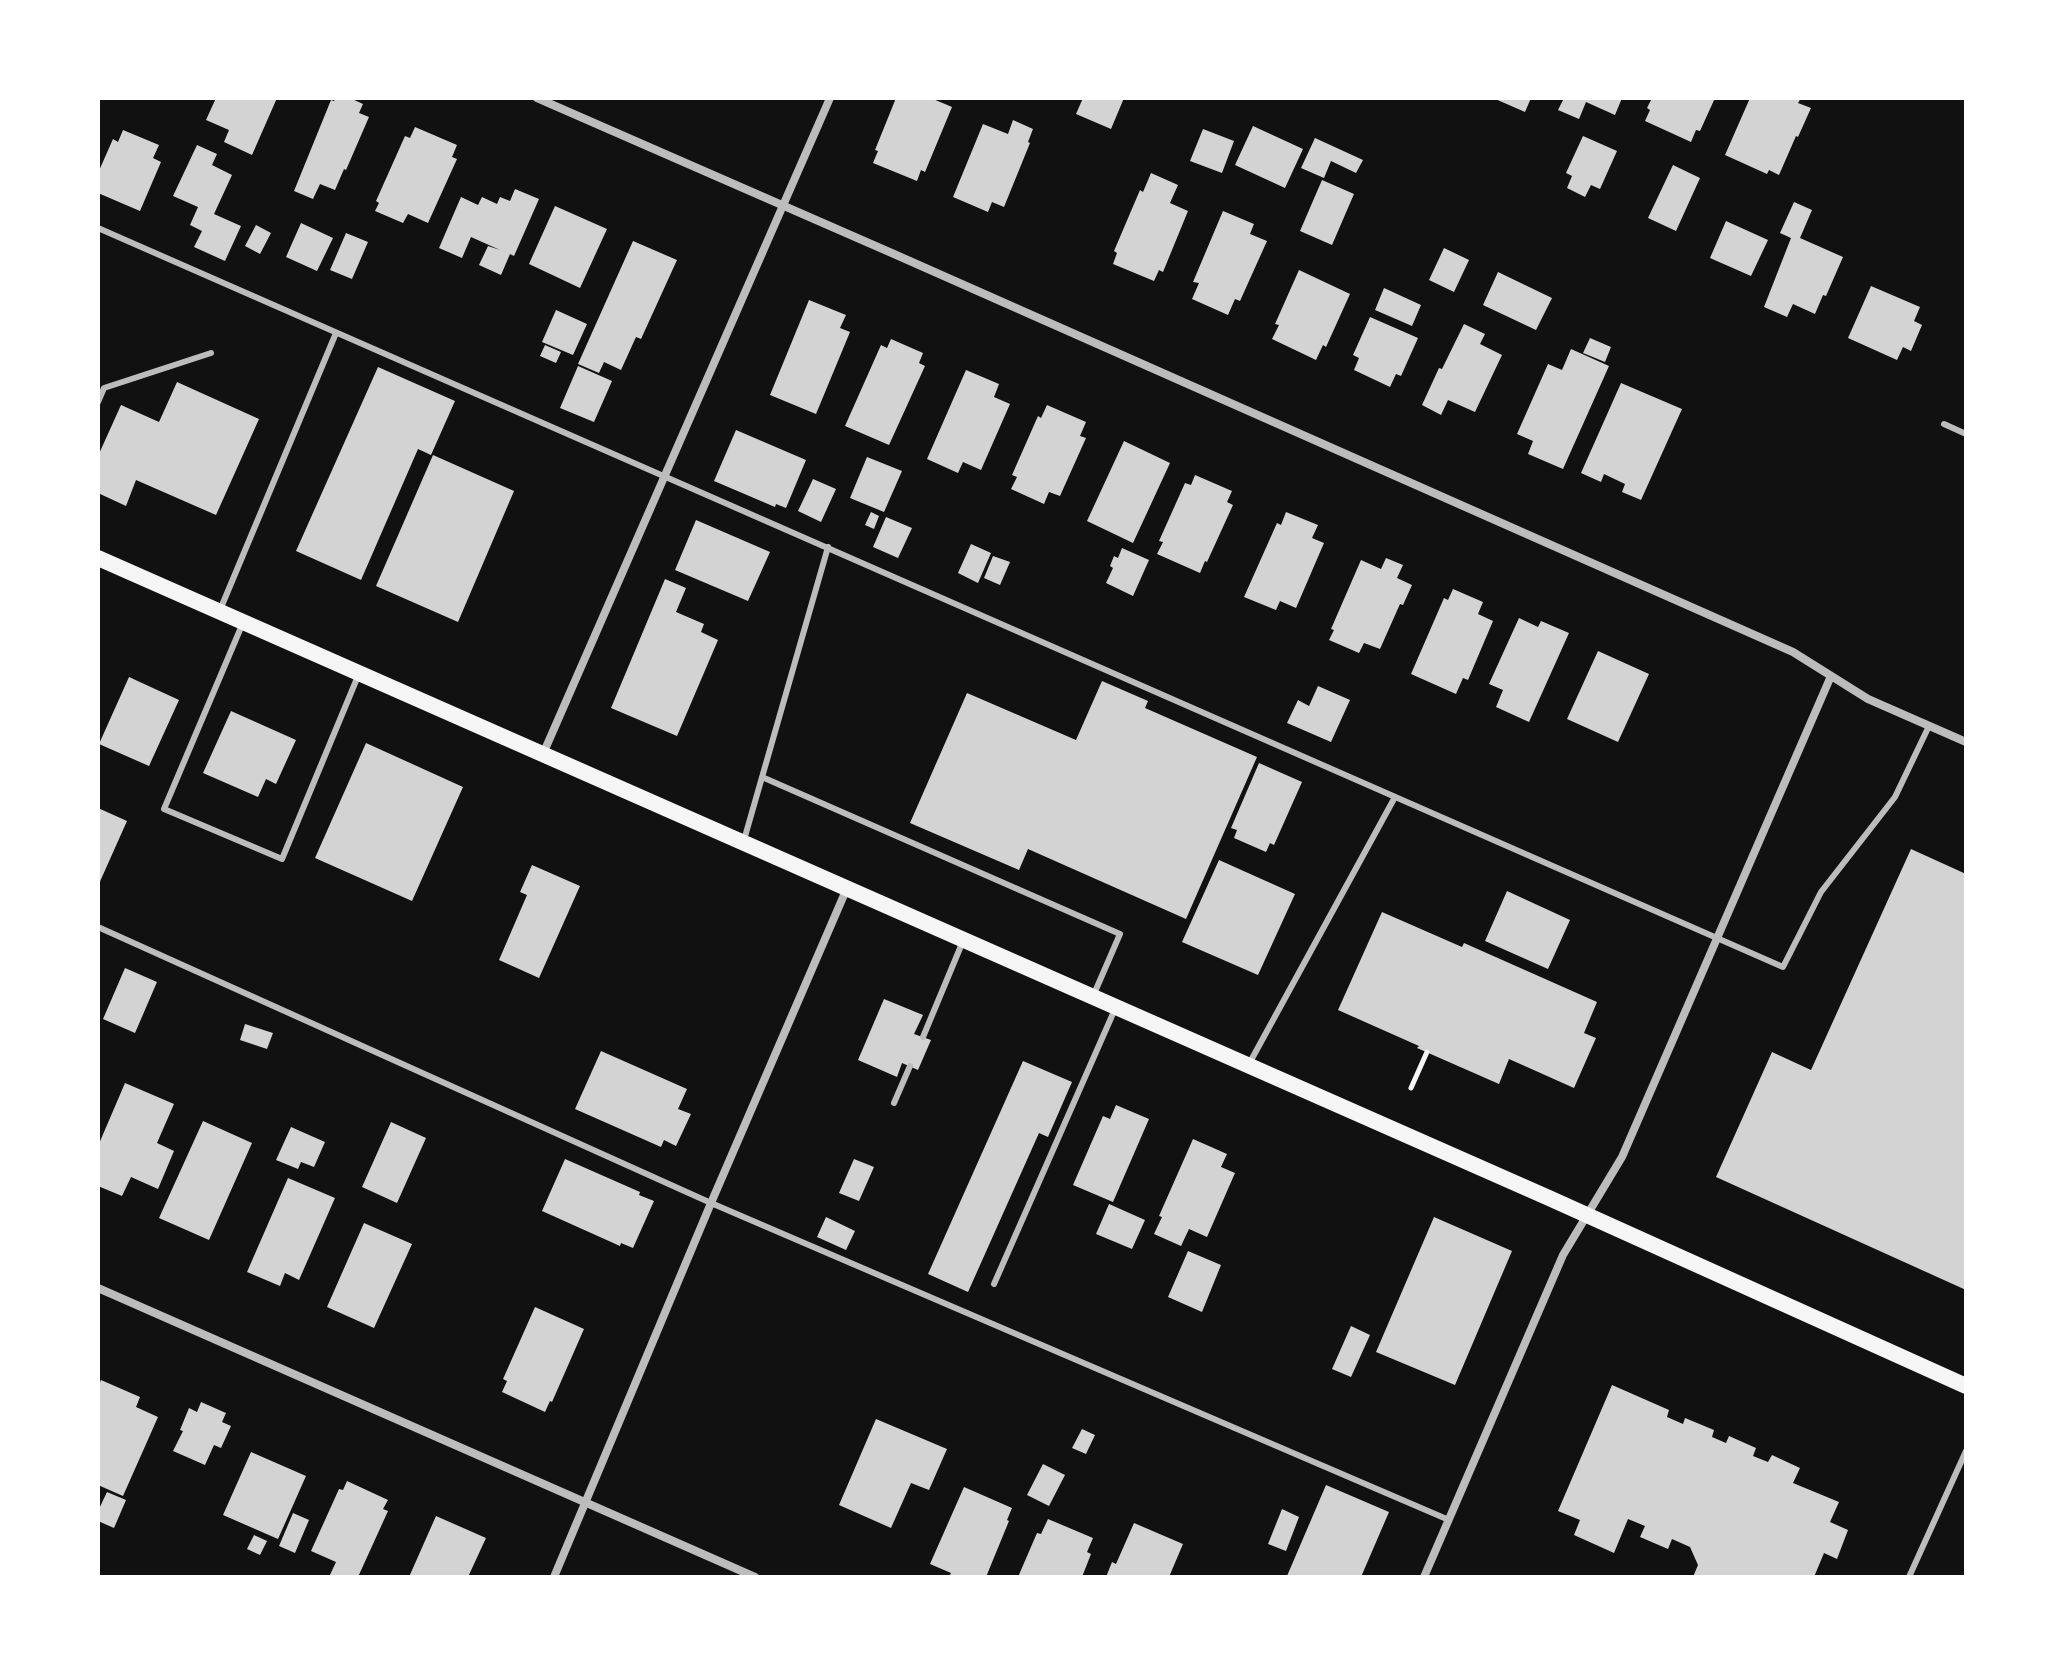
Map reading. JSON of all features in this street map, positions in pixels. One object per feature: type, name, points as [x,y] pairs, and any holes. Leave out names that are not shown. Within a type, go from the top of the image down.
[{"type":"main road","points":[[98,558],[1588,1215],[1966,1386]]},
{"type":"street","points":[[537,98],[1793,652],[1868,699],[1966,742]]},
{"type":"street","points":[[543,755],[830,98]]},
{"type":"street","points":[[1424,1577],[1563,1255],[1622,1157],[1831,676]]},
{"type":"street","points":[[554,1577],[847,888]]},
{"type":"street","points":[[98,1288],[755,1577]]},
{"type":"lane","points":[[98,228],[1783,967],[1821,892],[1895,797],[1929,726]]},
{"type":"lane","points":[[219,612],[336,333]]},
{"type":"lane","points":[[98,402],[104,388],[211,353]]},
{"type":"lane","points":[[1944,424],[1966,434]]},
{"type":"lane","points":[[743,843],[828,547]]},
{"type":"lane","points":[[244,622],[164,809],[282,859],[360,674]]},
{"type":"lane","points":[[762,777],[1120,934],[1093,997]]},
{"type":"lane","points":[[1248,1065],[1395,797]]},
{"type":"lane","points":[[98,927],[711,1203],[1449,1520]]},
{"type":"lane","points":[[923,1037],[964,940]]},
{"type":"lane","points":[[994,1284],[1116,1007]]},
{"type":"lane","points":[[894,1103],[910,1066]]},
{"type":"lane","points":[[1909,1577],[1966,1451]]},
{"type":"path","points":[[1411,1088],[1427,1052]]},
{"type":"building","points":[[216,98],[277,98],[252,155],[224,142],[229,130],[206,120]]},
{"type":"building","points":[[350,98],[363,104],[359,113],[369,117],[335,190],[320,184],[313,199],[294,191],[331,100]]},
{"type":"building","points":[[896,98],[934,98],[952,107],[925,172],[921,170],[917,181],[873,163],[878,151],[875,150]]},
{"type":"building","points":[[1083,98],[1124,98],[1111,129],[1076,114]]},
{"type":"building","points":[[1493,98],[1531,98],[1525,112]]},
{"type":"building","points":[[1564,98],[1622,98],[1615,115],[1586,102],[1579,119],[1558,110]]},
{"type":"building","points":[[1652,98],[1715,98],[1700,131],[1696,130],[1691,142],[1645,121]]},
{"type":"building","points":[[1750,98],[1801,98],[1798,103],[1811,108],[1779,175],[1769,170],[1767,174],[1725,155]]},
{"type":"building","points":[[1013,120],[1033,129],[1004,207],[992,202],[988,212],[953,197],[983,124],[1008,134]]},
{"type":"building","points":[[1253,126],[1303,149],[1285,188],[1235,165]]},
{"type":"building","points":[[415,127],[457,145],[452,157],[457,159],[428,223],[408,214],[403,223],[375,211],[379,203],[376,201],[405,136],[410,138]]},
{"type":"building","points":[[1203,129],[1234,141],[1222,173],[1190,161]]},
{"type":"building","points":[[123,130],[159,145],[153,158],[161,162],[140,211],[98,193],[98,173],[113,139],[118,142]]},
{"type":"building","points":[[1583,136],[1617,151],[1600,189],[1591,185],[1585,197],[1567,188],[1572,176],[1566,173]]},
{"type":"building","points":[[1315,138],[1363,160],[1356,173],[1331,161],[1324,178],[1301,168]]},
{"type":"building","points":[[197,145],[217,154],[212,165],[232,175],[214,214],[241,226],[225,261],[194,247],[202,231],[190,225],[198,207],[173,196]]},
{"type":"building","points":[[1673,165],[1700,178],[1676,231],[1648,218]]},
{"type":"building","points":[[1151,173],[1178,185],[1170,203],[1188,211],[1163,272],[1159,270],[1154,281],[1113,264],[1117,253],[1114,251],[1140,190],[1143,192]]},
{"type":"building","points":[[1322,180],[1354,194],[1332,245],[1300,231]]},
{"type":"building","points":[[515,189],[539,199],[514,256],[510,254],[501,275],[479,265],[488,246],[500,250],[471,237],[462,258],[439,248],[461,197],[478,205],[482,197],[497,204],[500,197],[510,201]]},
{"type":"building","points":[[1794,202],[1812,210],[1800,238],[1843,257],[1815,314],[1793,304],[1787,317],[1764,307],[1791,238],[1780,233]]},
{"type":"building","points":[[555,206],[607,229],[580,288],[529,264]]},
{"type":"building","points":[[1223,211],[1254,224],[1250,234],[1267,241],[1240,301],[1235,299],[1228,315],[1192,299],[1199,283],[1193,282]]},
{"type":"building","points":[[1726,221],[1768,240],[1751,276],[1710,258]]},
{"type":"building","points":[[301,223],[333,238],[317,271],[286,257]]},
{"type":"building","points":[[256,225],[271,233],[260,254],[245,246]]},
{"type":"building","points":[[346,233],[368,242],[352,279],[330,270]]},
{"type":"building","points":[[633,241],[677,260],[641,339],[636,337],[621,370],[604,362],[599,373],[578,364]]},
{"type":"building","points":[[1444,248],[1469,260],[1454,292],[1429,280]]},
{"type":"building","points":[[1299,270],[1350,294],[1326,347],[1323,345],[1316,360],[1272,339],[1279,325],[1275,324]]},
{"type":"building","points":[[1498,272],[1552,298],[1536,330],[1483,305]]},
{"type":"building","points":[[1871,286],[1920,307],[1914,321],[1922,325],[1911,351],[1903,347],[1897,360],[1848,338]]},
{"type":"building","points":[[1384,288],[1421,305],[1412,326],[1375,310]]},
{"type":"building","points":[[809,300],[846,315],[840,328],[850,332],[816,414],[770,395]]},
{"type":"building","points":[[556,310],[587,324],[573,355],[542,342]]},
{"type":"building","points":[[1370,317],[1418,338],[1401,376],[1396,374],[1390,387],[1354,370],[1359,358],[1353,355]]},
{"type":"building","points":[[1464,324],[1485,334],[1480,344],[1502,355],[1475,412],[1448,400],[1441,415],[1422,405]]},
{"type":"building","points":[[1590,338],[1611,347],[1605,362],[1583,353]]},
{"type":"building","points":[[891,339],[923,353],[919,363],[925,366],[889,445],[845,426],[881,345],[887,348]]},
{"type":"building","points":[[545,345],[561,352],[556,363],[540,356]]},
{"type":"building","points":[[1571,349],[1609,366],[1563,469],[1528,454],[1533,441],[1517,434],[1548,364],[1562,370]]},
{"type":"building","points":[[578,366],[612,381],[594,422],[560,408]]},
{"type":"building","points":[[378,367],[455,401],[431,455],[418,449],[361,580],[296,551]]},
{"type":"building","points":[[966,370],[999,384],[994,397],[1010,404],[981,470],[963,462],[958,473],[927,459]]},
{"type":"building","points":[[177,382],[259,419],[216,515],[136,480],[126,506],[98,493],[98,456],[121,405],[159,422]]},
{"type":"building","points":[[1621,383],[1682,409],[1641,500],[1622,492],[1625,484],[1604,474],[1601,482],[1581,473]]},
{"type":"building","points":[[1047,405],[1086,422],[1080,436],[1086,438],[1060,496],[1049,492],[1044,504],[1011,489],[1017,477],[1012,475],[1038,416],[1041,418]]},
{"type":"building","points":[[736,430],[806,460],[786,508],[776,504],[775,507],[714,481]]},
{"type":"building","points":[[1124,441],[1170,463],[1133,543],[1087,521]]},
{"type":"building","points":[[433,455],[514,491],[458,622],[376,586]]},
{"type":"building","points":[[867,457],[902,471],[884,512],[850,498]]},
{"type":"building","points":[[1195,475],[1232,491],[1227,502],[1233,505],[1200,573],[1157,554],[1163,542],[1159,541],[1185,483],[1191,485]]},
{"type":"building","points":[[813,479],[836,489],[821,522],[798,511]]},
{"type":"building","points":[[871,512],[879,516],[874,529],[865,525]]},
{"type":"building","points":[[1286,512],[1318,525],[1312,538],[1324,543],[1296,608],[1280,601],[1276,610],[1244,597],[1277,523],[1281,525]]},
{"type":"building","points":[[886,517],[912,528],[898,558],[873,547]]},
{"type":"building","points":[[696,520],[770,552],[748,601],[675,570]]},
{"type":"building","points":[[971,544],[991,553],[978,583],[958,573]]},
{"type":"building","points":[[1122,548],[1149,560],[1133,596],[1106,583],[1113,568],[1110,566],[1114,556],[1118,558]]},
{"type":"building","points":[[993,556],[1010,562],[1000,585],[984,578]]},
{"type":"building","points":[[1386,558],[1403,565],[1397,578],[1412,585],[1380,649],[1364,643],[1359,653],[1329,640],[1361,560],[1381,569]]},
{"type":"building","points":[[665,579],[686,588],[676,612],[704,624],[701,632],[718,640],[677,736],[611,708]]},
{"type":"building","points":[[1453,589],[1483,602],[1478,614],[1493,621],[1468,680],[1463,678],[1456,694],[1411,674],[1444,598],[1448,600]]},
{"type":"building","points":[[1519,618],[1538,627],[1541,621],[1569,633],[1529,722],[1496,707],[1503,690],[1489,684]]},
{"type":"building","points":[[1598,651],[1649,674],[1618,742],[1567,719]]},
{"type":"building","points":[[129,677],[179,700],[149,766],[99,744]]},
{"type":"building","points":[[1102,681],[1148,701],[1145,708],[1257,757],[1186,919],[1028,849],[1019,870],[910,823],[967,693],[1076,740]]},
{"type":"building","points":[[1318,686],[1350,700],[1331,742],[1287,723],[1298,700],[1309,706]]},
{"type":"building","points":[[231,711],[296,740],[276,784],[266,779],[258,797],[203,773]]},
{"type":"building","points":[[366,743],[463,787],[412,901],[315,858]]},
{"type":"building","points":[[1259,763],[1302,782],[1274,845],[1270,843],[1266,852],[1234,838],[1237,830],[1231,828]]},
{"type":"building","points":[[98,808],[127,821],[98,886]]},
{"type":"building","points":[[1911,849],[1966,874],[1966,1290],[1716,1177],[1772,1052],[1811,1070]]},
{"type":"building","points":[[1219,860],[1295,894],[1258,975],[1182,942]]},
{"type":"building","points":[[532,865],[580,886],[539,978],[499,960],[527,895],[520,892]]},
{"type":"building","points":[[1507,891],[1570,920],[1548,969],[1485,941]]},
{"type":"building","points":[[1382,912],[1462,947],[1464,943],[1597,1002],[1584,1033],[1596,1038],[1574,1088],[1509,1059],[1499,1084],[1338,1010]]},
{"type":"building","points":[[125,968],[157,982],[135,1033],[103,1019]]},
{"type":"building","points":[[884,999],[923,1015],[914,1034],[931,1040],[918,1070],[902,1063],[897,1077],[858,1060]]},
{"type":"building","points":[[245,1024],[273,1033],[267,1049],[240,1040]]},
{"type":"building","points":[[601,1051],[687,1089],[678,1109],[691,1114],[676,1146],[664,1140],[661,1147],[575,1109]]},
{"type":"building","points":[[1023,1061],[1072,1082],[1048,1137],[1039,1133],[968,1292],[928,1274]]},
{"type":"building","points":[[125,1083],[174,1104],[157,1143],[174,1151],[158,1189],[131,1177],[122,1196],[98,1186],[98,1146]]},
{"type":"building","points":[[1116,1105],[1149,1119],[1113,1202],[1073,1185],[1103,1116],[1110,1119]]},
{"type":"building","points":[[203,1121],[252,1143],[209,1240],[159,1218]]},
{"type":"building","points":[[391,1122],[426,1138],[397,1203],[362,1187]]},
{"type":"building","points":[[291,1127],[325,1142],[314,1167],[301,1162],[298,1169],[276,1160]]},
{"type":"building","points":[[1193,1139],[1227,1154],[1221,1167],[1235,1173],[1207,1237],[1189,1229],[1181,1246],[1154,1234]]},
{"type":"building","points":[[565,1159],[654,1201],[633,1248],[621,1243],[620,1246],[542,1211]]},
{"type":"building","points":[[854,1159],[874,1167],[859,1201],[839,1193]]},
{"type":"building","points":[[288,1178],[335,1198],[299,1280],[285,1273],[280,1286],[247,1272]]},
{"type":"building","points":[[1109,1204],[1145,1220],[1132,1249],[1096,1234]]},
{"type":"building","points":[[826,1217],[855,1231],[846,1250],[817,1237]]},
{"type":"building","points":[[1434,1217],[1512,1251],[1455,1385],[1376,1352]]},
{"type":"building","points":[[364,1223],[412,1244],[374,1328],[327,1307]]},
{"type":"building","points":[[1188,1251],[1221,1265],[1202,1312],[1168,1297]]},
{"type":"building","points":[[535,1307],[584,1329],[545,1412],[502,1392],[507,1381],[503,1379]]},
{"type":"building","points":[[1351,1326],[1370,1335],[1351,1377],[1332,1369]]},
{"type":"building","points":[[101,1380],[140,1397],[136,1407],[158,1417],[123,1496],[98,1485],[98,1387]]},
{"type":"building","points":[[1612,1385],[1669,1410],[1667,1417],[1683,1424],[1685,1418],[1714,1430],[1712,1437],[1726,1443],[1729,1436],[1756,1448],[1753,1456],[1768,1462],[1772,1455],[1800,1468],[1793,1483],[1839,1502],[1830,1522],[1848,1530],[1837,1559],[1824,1553],[1814,1577],[1693,1577],[1698,1565],[1690,1547],[1672,1539],[1668,1549],[1640,1537],[1645,1526],[1628,1519],[1614,1553],[1574,1535],[1580,1520],[1558,1511]]},
{"type":"building","points":[[201,1402],[226,1413],[222,1422],[231,1426],[221,1448],[214,1445],[205,1465],[173,1451],[189,1408],[197,1412]]},
{"type":"building","points":[[876,1419],[947,1449],[929,1490],[911,1483],[891,1528],[839,1505]]},
{"type":"building","points":[[1082,1429],[1095,1435],[1086,1454],[1072,1448]]},
{"type":"building","points":[[251,1452],[306,1476],[278,1539],[223,1515]]},
{"type":"building","points":[[1043,1464],[1065,1475],[1049,1506],[1027,1495]]},
{"type":"building","points":[[347,1481],[388,1500],[383,1509],[388,1511],[358,1577],[329,1577],[336,1562],[311,1551],[339,1489],[343,1490]]},
{"type":"building","points":[[1326,1485],[1389,1512],[1361,1577],[1287,1576]]},
{"type":"building","points":[[964,1487],[1012,1508],[986,1577],[949,1577],[951,1573],[930,1564]]},
{"type":"building","points":[[107,1492],[126,1500],[114,1528],[98,1521],[98,1511]]},
{"type":"building","points":[[1282,1509],[1299,1517],[1286,1551],[1268,1544]]},
{"type":"building","points":[[293,1513],[309,1520],[295,1553],[279,1546]]},
{"type":"building","points":[[436,1516],[486,1538],[468,1577],[409,1577]]},
{"type":"building","points":[[1048,1519],[1093,1538],[1087,1552],[1091,1554],[1082,1577],[1018,1577],[1037,1533],[1041,1534]]},
{"type":"building","points":[[1134,1523],[1183,1544],[1169,1577],[1106,1577],[1112,1562],[1116,1564]]},
{"type":"building","points":[[254,1535],[267,1541],[260,1555],[247,1549]]}]
